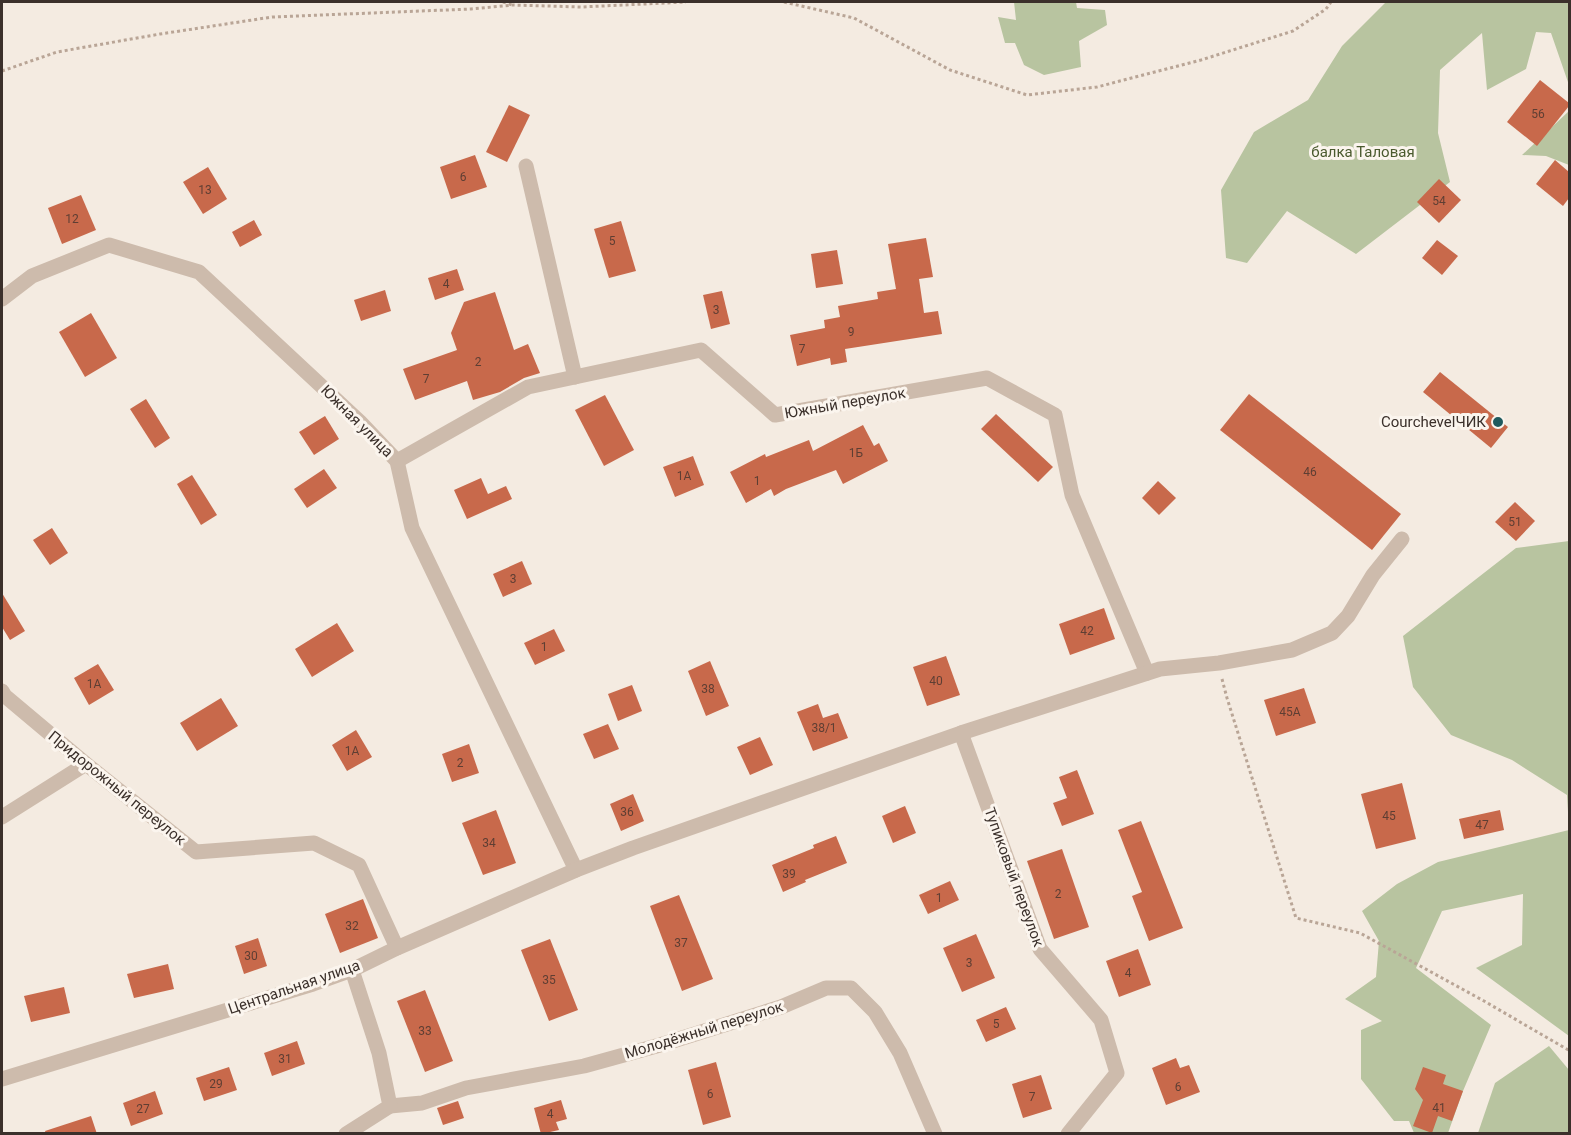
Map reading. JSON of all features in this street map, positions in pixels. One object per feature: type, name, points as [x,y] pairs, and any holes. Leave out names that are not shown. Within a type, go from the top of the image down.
[{"type":"street","points":[[526,166],[575,377]]},
{"type":"street","name":"Южная улица","points":[[2,299],[32,276],[109,245],[199,272],[360,422],[397,461],[412,528],[576,870]]},
{"type":"street","name":"Южный переулок","points":[[397,461],[528,387],[701,350],[776,415],[987,378],[1055,416],[1072,495],[1147,673]]},
{"type":"street","name":"Центральная улица","points":[[2,1079],[352,970],[576,870],[961,733],[1160,669],[1219,663],[1292,650],[1332,633],[1348,616],[1373,575],[1402,539]]},
{"type":"street","name":"Придорожный переулок","points":[[3,693],[86,764],[196,852],[314,843],[359,865],[397,948]]},
{"type":"street","name":"Тупиковый переулок","points":[[961,733],[1040,949],[1101,1020],[1117,1072],[1068,1134]]},
{"type":"street","points":[[2,817],[86,764]]},
{"type":"street","points":[[346,1134],[390,1106],[379,1053],[352,970]]},
{"type":"street","name":"Молодёжный переулок","points":[[390,1106],[422,1103],[466,1088],[585,1066],[781,1007],[826,988],[851,988],[875,1012],[900,1053],[935,1134]]},
{"type":"path","points":[[502,2],[513,5]]},
{"type":"path","points":[[2,71],[57,52],[272,17],[336,16],[513,5],[581,7],[686,2]]},
{"type":"path","points":[[784,2],[854,18],[950,70],[1027,95],[1097,87],[1201,60],[1293,31],[1326,9],[1330,2]]},
{"type":"path","points":[[1219,663],[1227,698],[1296,918],[1360,933],[1569,1051]]},
{"type":"green space","points":[[1014,2],[1076,2],[1077,8],[1105,10],[1107,25],[1079,41],[1081,67],[1044,75],[1024,65],[1015,43],[1005,43],[998,17],[1016,20]]},
{"type":"green space","name":"балка Таловая","points":[[1386,2],[1569,2],[1569,85],[1551,33],[1536,32],[1526,69],[1487,90],[1482,33],[1440,70],[1438,133],[1450,182],[1356,254],[1287,211],[1247,263],[1226,258],[1221,190],[1254,132],[1308,100],[1342,46]]},
{"type":"green space","points":[[1569,111],[1569,165],[1546,156],[1522,155]]},
{"type":"green space","points":[[1570,541],[1569,829],[1567,795],[1512,760],[1451,735],[1413,687],[1403,636],[1516,548]]},
{"type":"green space","points":[[1569,830],[1569,1036],[1476,968],[1522,945],[1523,894],[1442,911],[1416,968],[1491,1025],[1448,1133],[1414,1133],[1409,1121],[1394,1121],[1361,1079],[1361,1030],[1382,1021],[1345,999],[1376,977],[1379,941],[1362,911],[1397,884],[1438,862]]},
{"type":"green space","points":[[1549,1046],[1569,1070],[1569,1133],[1478,1133],[1495,1083]]},
{"type":"building","points":[[1540,80],[1569,103],[1569,106],[1537,146],[1507,122]]},
{"type":"building","points":[[509,105],[530,115],[507,162],[486,152]]},
{"type":"building","points":[[475,155],[487,187],[451,199],[440,167]]},
{"type":"building","points":[[1555,160],[1569,172],[1569,198],[1563,206],[1536,184]]},
{"type":"building","points":[[208,167],[227,199],[203,214],[183,182]]},
{"type":"building","points":[[1439,179],[1461,200],[1439,223],[1417,202]]},
{"type":"building","points":[[81,195],[96,230],[62,244],[48,208]]},
{"type":"building","points":[[254,220],[262,235],[240,247],[232,232]]},
{"type":"building","points":[[621,221],[636,271],[609,278],[594,229]]},
{"type":"building","points":[[926,238],[933,277],[919,279],[924,313],[938,311],[942,334],[845,349],[847,362],[831,365],[830,358],[797,366],[790,335],[825,328],[824,320],[840,317],[838,306],[878,299],[877,292],[896,289],[888,244]]},
{"type":"building","points":[[1437,240],[1458,256],[1442,275],[1422,258]]},
{"type":"building","points":[[837,250],[843,284],[816,288],[811,254]]},
{"type":"building","points":[[457,269],[464,290],[435,300],[428,278]]},
{"type":"building","points":[[385,290],[391,311],[361,321],[354,300]]},
{"type":"building","points":[[722,291],[730,324],[711,329],[703,295]]},
{"type":"building","points":[[495,292],[514,350],[528,344],[540,373],[524,378],[500,392],[473,400],[467,381],[415,400],[403,369],[457,350],[451,333],[464,302]]},
{"type":"building","points":[[91,313],[117,358],[85,377],[59,332]]},
{"type":"building","points":[[1440,372],[1508,427],[1491,448],[1423,392]]},
{"type":"building","points":[[1249,394],[1401,514],[1372,550],[1220,430]]},
{"type":"building","points":[[605,395],[634,450],[604,466],[575,410]]},
{"type":"building","points":[[146,399],[170,438],[155,448],[130,409]]},
{"type":"building","points":[[996,414],[1053,467],[1038,482],[981,429]]},
{"type":"building","points":[[325,416],[339,439],[314,455],[299,432]]},
{"type":"building","points":[[863,425],[874,446],[879,443],[888,461],[843,484],[836,470],[786,489],[774,496],[771,489],[746,503],[730,472],[765,454],[766,457],[809,440],[813,451]]},
{"type":"building","points":[[693,456],[704,485],[675,497],[663,467]]},
{"type":"building","points":[[324,469],[337,488],[307,508],[294,489]]},
{"type":"building","points":[[192,475],[217,515],[201,525],[177,484]]},
{"type":"building","points":[[481,478],[488,494],[506,486],[512,499],[467,519],[454,490]]},
{"type":"building","points":[[1158,481],[1176,498],[1159,515],[1142,498]]},
{"type":"building","points":[[1515,502],[1535,521],[1516,541],[1495,522]]},
{"type":"building","points":[[52,528],[68,553],[50,565],[33,540]]},
{"type":"building","points":[[522,561],[532,584],[503,597],[493,574]]},
{"type":"building","points":[[2,593],[25,631],[10,640],[2,627]]},
{"type":"building","points":[[1104,608],[1115,639],[1070,655],[1059,624]]},
{"type":"building","points":[[337,623],[354,651],[312,677],[295,649]]},
{"type":"building","points":[[554,629],[565,651],[535,665],[524,643]]},
{"type":"building","points":[[946,656],[960,695],[927,706],[913,667]]},
{"type":"building","points":[[710,661],[729,706],[706,716],[688,671]]},
{"type":"building","points":[[98,664],[114,690],[89,705],[74,678]]},
{"type":"building","points":[[632,685],[642,711],[618,721],[608,694]]},
{"type":"building","points":[[1304,688],[1316,723],[1276,736],[1264,700]]},
{"type":"building","points":[[221,698],[238,726],[197,751],[180,723]]},
{"type":"building","points":[[818,704],[823,718],[838,713],[848,738],[813,751],[797,712]]},
{"type":"building","points":[[608,724],[619,749],[594,759],[583,734]]},
{"type":"building","points":[[356,730],[372,757],[347,771],[332,745]]},
{"type":"building","points":[[760,737],[773,765],[750,775],[737,747]]},
{"type":"building","points":[[469,744],[479,773],[452,782],[442,754]]},
{"type":"building","points":[[1077,770],[1094,814],[1062,826],[1053,803],[1067,798],[1059,777]]},
{"type":"building","points":[[1402,783],[1416,839],[1376,849],[1361,794]]},
{"type":"building","points":[[633,794],[644,821],[621,831],[610,804]]},
{"type":"building","points":[[905,806],[916,833],[893,843],[882,816]]},
{"type":"building","points":[[496,810],[516,863],[483,875],[462,823]]},
{"type":"building","points":[[1500,810],[1504,830],[1464,839],[1459,819]]},
{"type":"building","points":[[1141,821],[1183,928],[1149,941],[1132,896],[1142,892],[1118,830]]},
{"type":"building","points":[[836,836],[847,863],[805,880],[806,882],[783,892],[772,865],[814,848],[813,845]]},
{"type":"building","points":[[1062,849],[1089,927],[1054,939],[1027,861]]},
{"type":"building","points":[[950,881],[959,900],[928,914],[919,895]]},
{"type":"building","points":[[679,895],[713,979],[682,991],[650,906]]},
{"type":"building","points":[[363,899],[378,938],[340,953],[325,914]]},
{"type":"building","points":[[976,934],[995,978],[962,992],[943,948]]},
{"type":"building","points":[[258,938],[267,966],[244,974],[235,946]]},
{"type":"building","points":[[550,939],[578,1010],[549,1021],[521,950]]},
{"type":"building","points":[[1138,949],[1151,985],[1119,997],[1106,961]]},
{"type":"building","points":[[168,964],[174,989],[134,998],[127,974]]},
{"type":"building","points":[[64,987],[70,1013],[31,1022],[24,996]]},
{"type":"building","points":[[425,990],[453,1061],[425,1072],[397,1001]]},
{"type":"building","points":[[1006,1007],[1016,1029],[986,1042],[976,1020]]},
{"type":"building","points":[[297,1041],[305,1064],[272,1076],[264,1053]]},
{"type":"building","points":[[1176,1058],[1180,1068],[1189,1065],[1200,1092],[1166,1105],[1152,1068]]},
{"type":"building","points":[[716,1062],[731,1117],[703,1125],[688,1070]]},
{"type":"building","points":[[229,1067],[237,1090],[204,1101],[196,1078]]},
{"type":"building","points":[[1423,1067],[1446,1075],[1443,1084],[1463,1091],[1452,1121],[1438,1116],[1432,1133],[1413,1126],[1423,1100],[1415,1089]]},
{"type":"building","points":[[1041,1075],[1052,1109],[1023,1118],[1012,1084]]},
{"type":"building","points":[[155,1091],[163,1114],[131,1126],[123,1103]]},
{"type":"building","points":[[561,1100],[567,1119],[556,1122],[559,1130],[541,1134],[534,1108]]},
{"type":"building","points":[[458,1101],[464,1118],[443,1125],[437,1108]]},
{"type":"building","points":[[91,1116],[97,1134],[46,1134],[45,1131]]},
{"type":"place","name":"CourсhevelЧИК","points":[[1498,422]]}]
